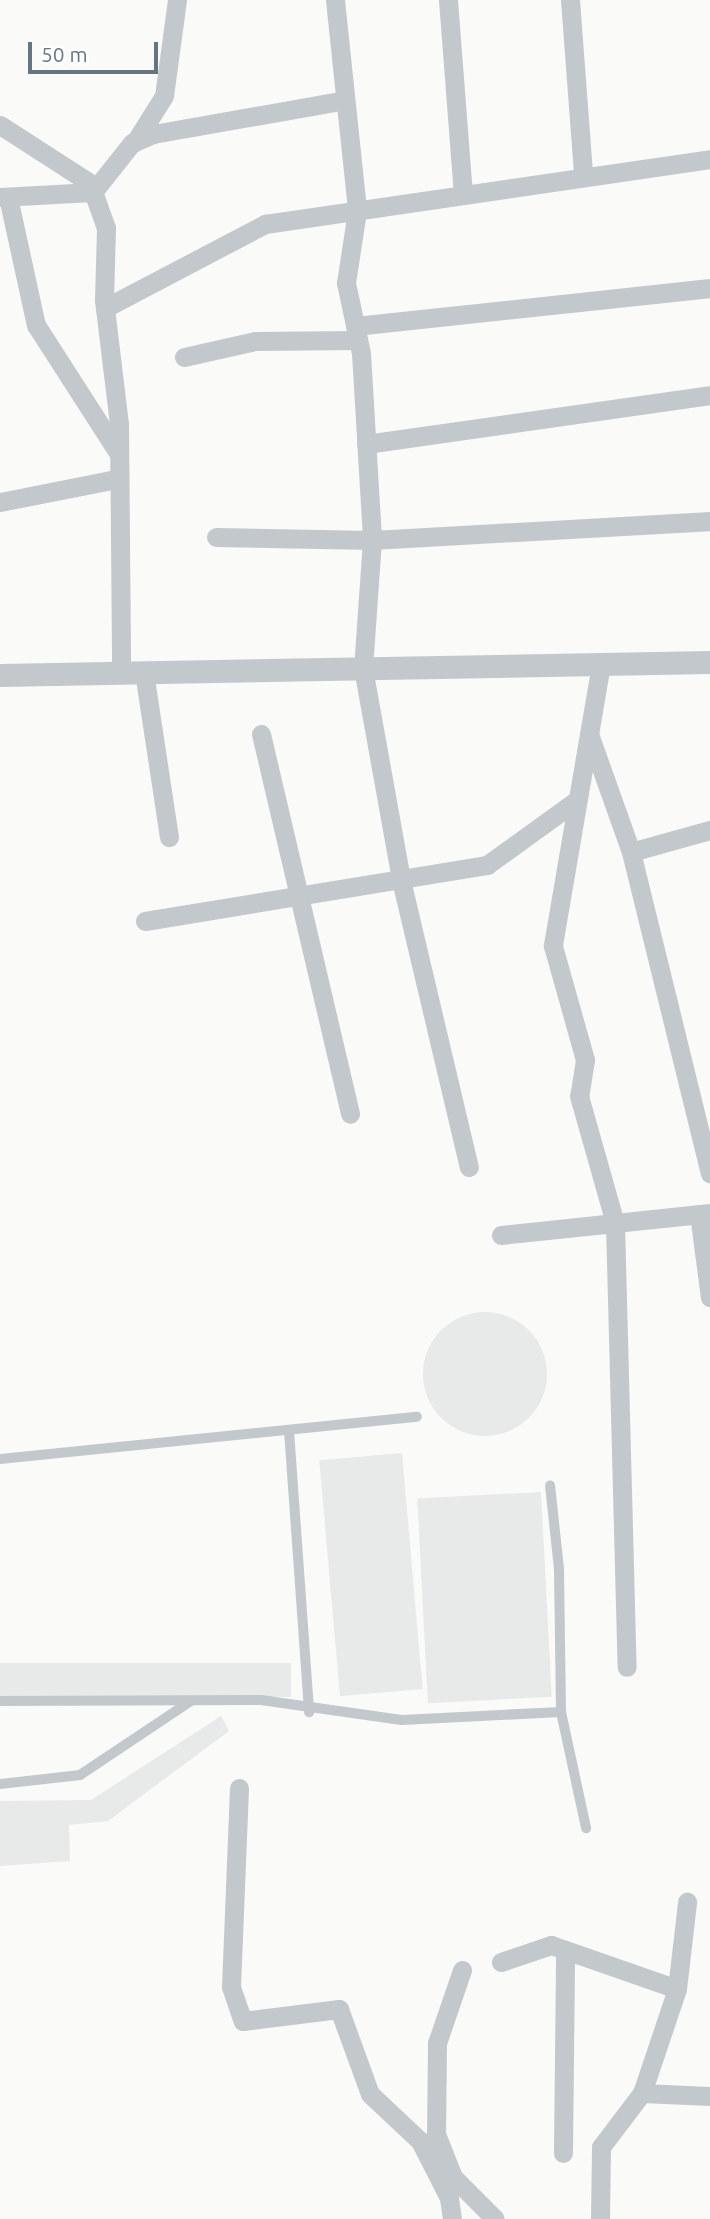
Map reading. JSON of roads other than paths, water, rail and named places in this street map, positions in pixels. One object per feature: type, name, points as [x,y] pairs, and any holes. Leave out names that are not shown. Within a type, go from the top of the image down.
[{"type":"street","points":[[117,451],[36,325],[23,289],[4,197],[93,192],[135,142],[164,96],[177,0]]},
{"type":"street","points":[[335,0],[356,211],[346,283],[357,333],[372,540],[363,668],[401,880],[469,1167]]},
{"type":"street","points":[[448,0],[463,194]]},
{"type":"street","points":[[570,0],[583,174]]},
{"type":"street","points":[[135,142],[345,100]]},
{"type":"street","points":[[0,124],[90,183],[106,228],[105,308],[117,451],[116,480],[133,673],[169,837]]},
{"type":"street","points":[[105,308],[265,225],[583,174],[710,159]]},
{"type":"street","points":[[184,358],[255,341],[357,333],[710,288]]},
{"type":"street","points":[[366,444],[710,395]]},
{"type":"street","points":[[0,502],[116,480]]},
{"type":"street","points":[[216,537],[372,540],[710,521]]},
{"type":"street","points":[[0,675],[710,662]]},
{"type":"street","points":[[601,664],[576,800],[568,883],[553,946],[584,1060],[579,1096],[615,1223],[627,1667]]},
{"type":"street","points":[[589,733],[631,852],[710,1173]]},
{"type":"street","points":[[261,734],[350,1114]]},
{"type":"street","points":[[145,921],[487,865],[576,800]]},
{"type":"street","points":[[631,852],[710,830]]},
{"type":"street","points":[[502,1235],[704,1213],[710,1297]]},
{"type":"street","points":[[239,1788],[231,1987],[243,2021],[339,2009],[370,2094],[420,2141],[449,2198],[452,2219]]},
{"type":"street","points":[[600,2219],[601,2147],[642,2093],[677,1989],[687,1902]]},
{"type":"street","points":[[501,1962],[551,1945],[677,1989]]},
{"type":"street","points":[[563,2153],[565,1950]]},
{"type":"street","points":[[462,1970],[437,2043],[436,2134],[453,2178],[495,2219]]},
{"type":"street","points":[[642,2093],[710,2096]]},
{"type":"lane","points":[[0,1460],[417,1418]]},
{"type":"lane","points":[[289,1430],[309,1712]]},
{"type":"lane","points":[[550,1485],[559,1569],[561,1712],[586,1828]]},
{"type":"lane","points":[[0,1784],[80,1775],[192,1700]]},
{"type":"lane","points":[[0,1701],[261,1700],[309,1712],[401,1720],[561,1712]]}]
